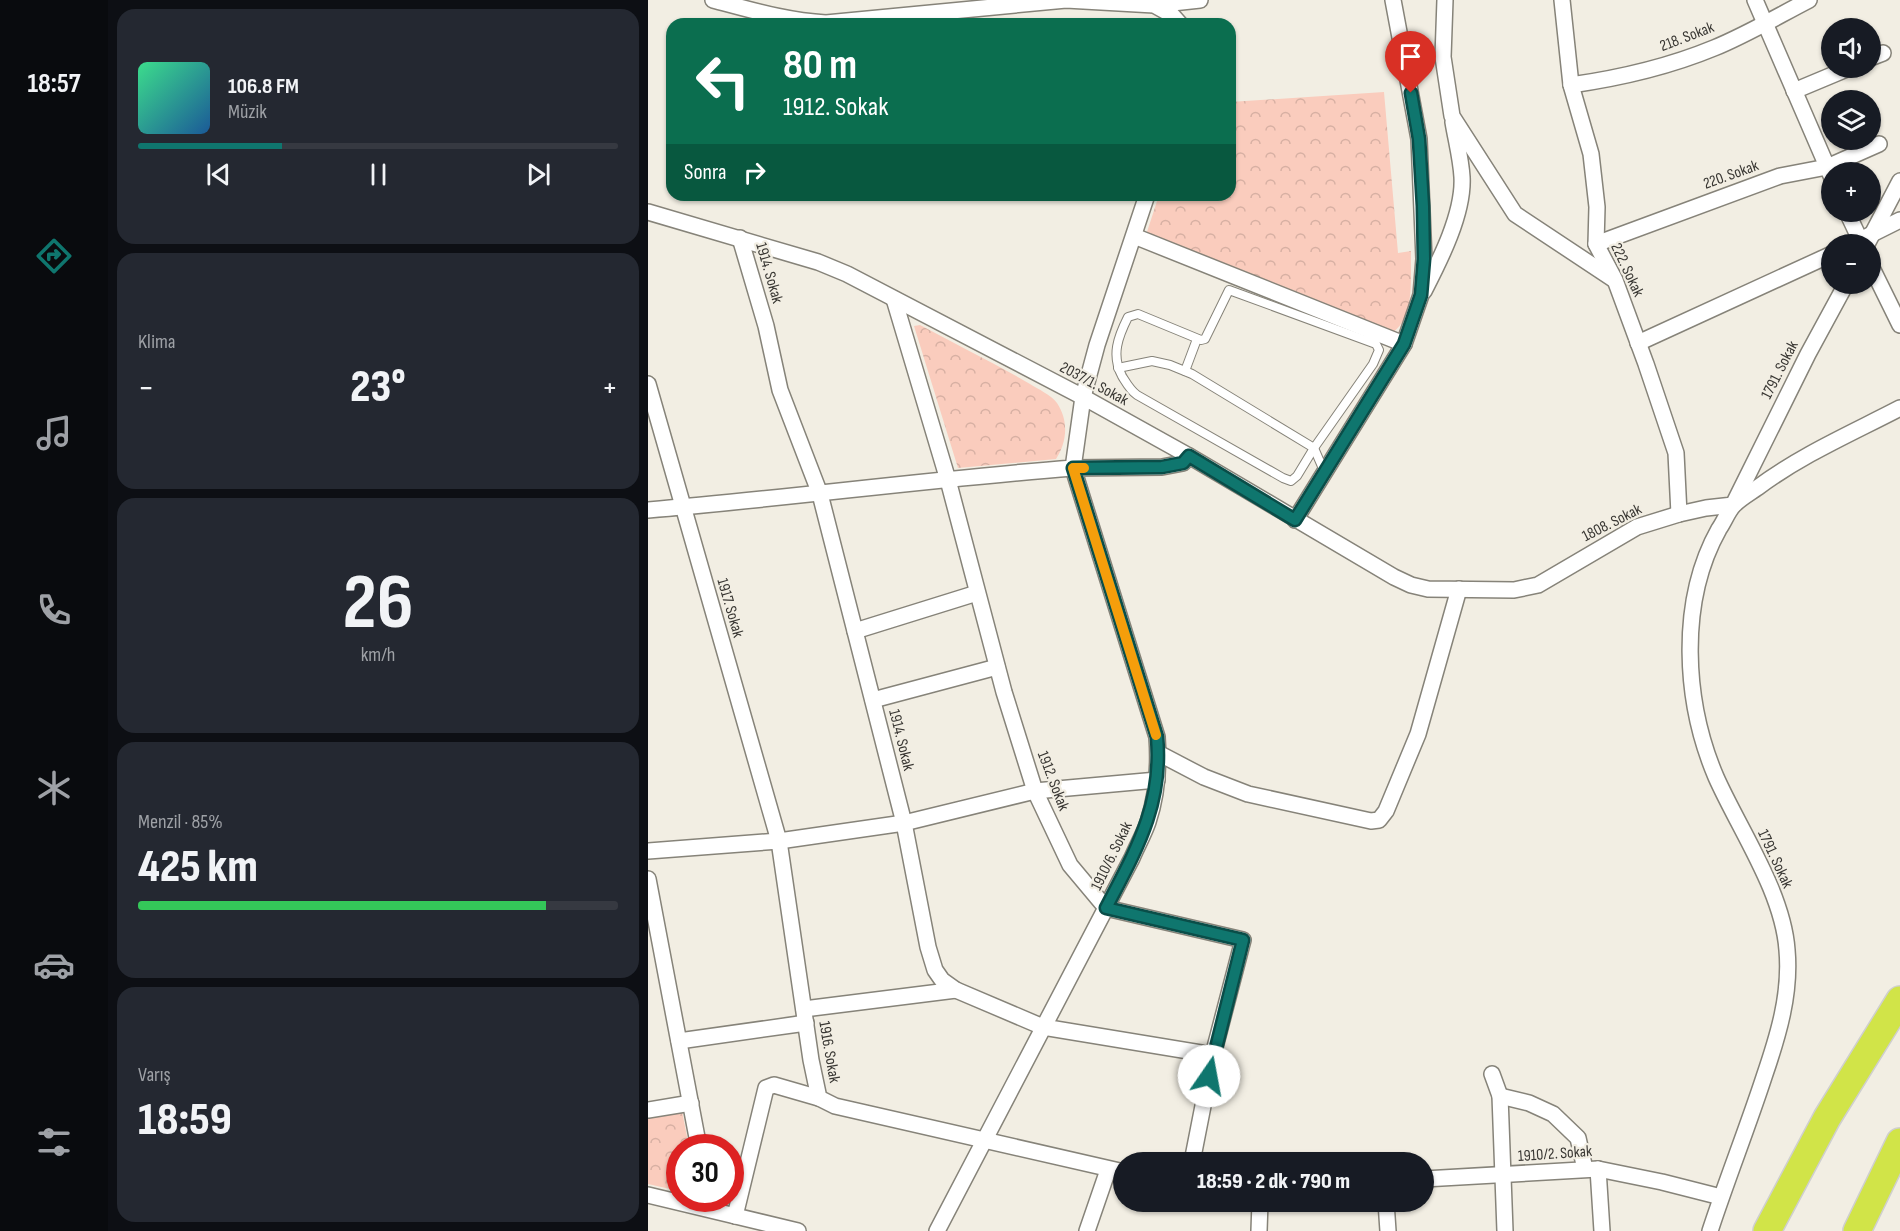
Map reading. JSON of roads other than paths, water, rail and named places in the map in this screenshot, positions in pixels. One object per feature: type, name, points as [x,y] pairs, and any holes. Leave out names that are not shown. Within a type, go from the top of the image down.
[{"type":"highway","points":[[1767,1231],[1827,1118],[1900,1000]]},
{"type":"highway","points":[[1857,1231],[1900,1142]]},
{"type":"street","points":[[713,0],[782,18]]},
{"type":"street","points":[[878,18],[1066,0],[1154,5],[1200,0]]},
{"type":"street","points":[[1394,0],[1419,139],[1424,259],[1421,295]]},
{"type":"street","points":[[1295,520],[1404,344],[1421,295],[1440,261],[1457,211],[1462,178],[1443,57],[1445,0]]},
{"type":"street","name":"222. Sokak","points":[[1562,0],[1571,85],[1591,154],[1597,207],[1596,243],[1615,280],[1676,453],[1679,514]]},
{"type":"street","points":[[1755,0],[1825,162]]},
{"type":"street","name":"218. Sokak","points":[[1571,85],[1616,78],[1662,67],[1714,48],[1809,0]]},
{"type":"street","points":[[1154,5],[1175,18]]},
{"type":"street","points":[[1794,91],[1825,78]]},
{"type":"street","points":[[1452,116],[1515,214],[1615,280]]},
{"type":"street","name":"220. Sokak","points":[[1847,162],[1868,150]]},
{"type":"street","name":"220. Sokak","points":[[1596,243],[1780,176],[1821,173]]},
{"type":"street","points":[[1867,234],[1900,181]]},
{"type":"street","points":[[1073,468],[1083,398],[1097,345],[1145,201]]},
{"type":"street","name":"2037/1. Sokak","points":[[648,212],[818,262],[847,274],[1189,456],[1295,520],[1411,585],[1428,589],[1515,590]]},
{"type":"street","points":[[1876,234],[1900,220]]},
{"type":"street","points":[[1134,236],[1404,344]]},
{"type":"street","name":"1914. Sokak","points":[[740,238],[766,326],[780,390],[820,494],[904,823],[934,970],[942,980],[956,990],[1043,1027],[1213,1055]]},
{"type":"street","points":[[1638,343],[1821,259]]},
{"type":"street","points":[[1881,286],[1900,325]]},
{"type":"street","name":"1791. Sokak","points":[[1710,1231],[1777,1037],[1786,998],[1788,961],[1778,908],[1716,775],[1703,740],[1696,711],[1692,676],[1690,644],[1693,610],[1710,546],[1733,506],[1808,354],[1841,294]]},
{"type":"street","name":"1912. Sokak","points":[[894,299],[948,480],[997,667],[1035,791],[1070,865],[1106,908]]},
{"type":"street","name":"1917. Sokak","points":[[648,384],[654,425],[682,507],[779,841]]},
{"type":"street","name":"1791. Sokak","points":[[1733,506],[1778,472],[1900,408]]},
{"type":"street","points":[[648,510],[820,494],[973,476],[1073,468],[1162,467],[1183,463],[1189,456]]},
{"type":"street","name":"1910/6. Sokak","points":[[937,1231],[1132,858],[1148,822],[1157,780],[1157,737],[1073,468]]},
{"type":"street","name":"1808. Sokak","points":[[1515,590],[1538,585],[1637,527],[1706,508],[1733,506]]},
{"type":"street","points":[[1158,753],[1204,777],[1248,794],[1367,821],[1379,820],[1386,811],[1418,735],[1459,590]]},
{"type":"street","points":[[855,631],[977,592]]},
{"type":"street","points":[[873,700],[997,667]]},
{"type":"street","points":[[648,851],[779,841],[904,823],[1035,791],[1157,780]]},
{"type":"street","name":"1916. Sokak","points":[[779,841],[819,1098],[835,1106],[986,1139]]},
{"type":"street","points":[[648,879],[697,1134]]},
{"type":"street","points":[[1106,908],[1243,940],[1213,1055],[1194,1152]]},
{"type":"street","points":[[679,1041],[956,990]]},
{"type":"street","points":[[1492,1074],[1500,1096],[1505,1231]]},
{"type":"street","points":[[735,1216],[766,1088],[774,1085],[819,1098]]},
{"type":"street","points":[[1500,1096],[1529,1103],[1553,1114],[1578,1138],[1592,1169],[1602,1231]]},
{"type":"street","points":[[648,1110],[691,1103]]},
{"type":"street","points":[[986,1139],[1113,1171]]},
{"type":"street","name":"1910/2. Sokak","points":[[1434,1179],[1592,1169],[1662,1182],[1721,1197]]},
{"type":"street","points":[[1087,1231],[1108,1170]]},
{"type":"street","points":[[648,1195],[666,1198]]},
{"type":"street","points":[[726,1212],[798,1231]]},
{"type":"street","points":[[1259,1231],[1260,1212]]},
{"type":"street","points":[[1387,1212],[1388,1231]]},
{"type":"lane","points":[[1229,290],[1376,344],[1379,350],[1377,357],[1297,476],[1291,481],[1137,395],[1130,389],[1118,368],[1115,351],[1124,324],[1132,314],[1138,314],[1197,339],[1205,339],[1229,290]]},
{"type":"lane","points":[[1185,371],[1197,339]]},
{"type":"lane","points":[[1118,368],[1152,361],[1185,371],[1314,448],[1324,471]]}]
